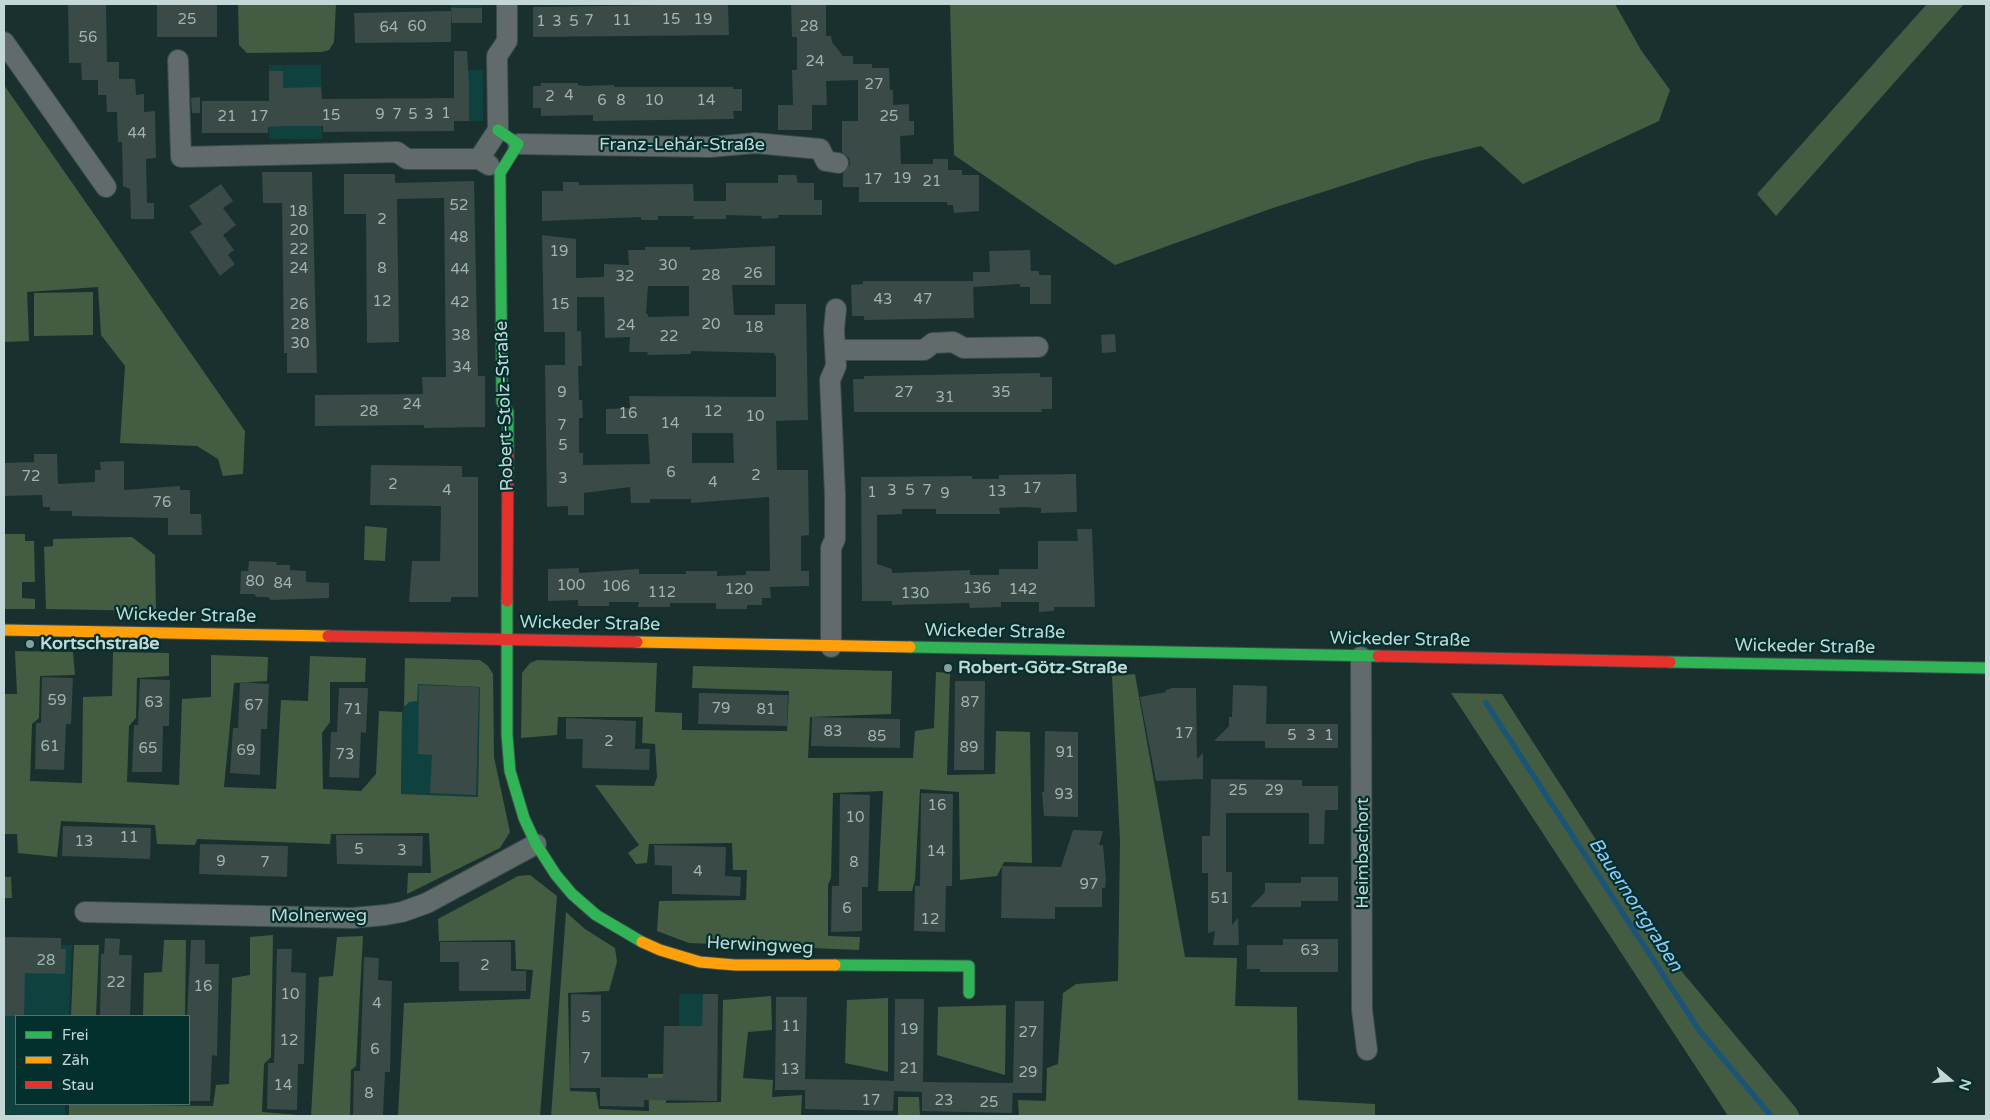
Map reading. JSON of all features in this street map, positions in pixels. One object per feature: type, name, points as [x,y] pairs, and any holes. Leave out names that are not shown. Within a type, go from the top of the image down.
[{"type":"street","points":[[479,158],[498,130],[498,56],[507,41],[507,4]]},
{"type":"street","points":[[4,42],[106,187]]},
{"type":"street","points":[[178,60],[181,157],[397,152],[407,160],[479,158],[500,172],[518,144],[498,130]]},
{"type":"street","name":"Franz-Lehár-Straße","points":[[518,144],[710,147],[755,143],[820,149],[826,161],[838,163]]},
{"type":"street","name":"Robert-Stolz-Straße","points":[[500,172],[502,402],[508,412],[508,640]]},
{"type":"street","points":[[831,647],[831,548],[834,539],[835,496],[830,380],[836,366],[836,309]]},
{"type":"street","points":[[835,350],[924,350],[933,343],[953,342],[964,348],[1038,347]]},
{"type":"street","name":"Wickeder Straße","points":[[4,630],[1986,668]]},
{"type":"street","name":"Herwingweg","points":[[508,640],[507,735],[510,771],[524,818],[536,844],[562,881],[596,915],[629,936],[660,950],[700,962],[735,965],[969,966],[968,993]]},
{"type":"street","name":"Heimbachort","points":[[1361,657],[1362,1010],[1366,1050]]},
{"type":"street","name":"Molnerweg","points":[[85,912],[352,918],[385,915],[402,912],[427,902],[536,844]]},
{"type":"shaded area","points":[[451,4],[482,4],[482,23],[451,23]]},
{"type":"shaded area","points":[[269,65],[321,65],[322,139],[269,139]]},
{"type":"shaded area","points":[[454,70],[483,70],[483,121],[454,121]]},
{"type":"shaded area","points":[[418,684],[480,687],[478,797],[401,794],[402,712]]},
{"type":"shaded area","points":[[4,937],[61,938],[61,945],[72,945],[69,1015],[15,1015],[15,1105],[65,1105],[65,1116],[4,1114]]},
{"type":"shaded area","points":[[679,994],[718,994],[717,1101],[663,1065],[664,1026],[679,1026]]},
{"type":"green space","points":[[238,4],[336,4],[334,42],[329,50],[322,52],[247,53],[239,45]]},
{"type":"green space","points":[[950,4],[1615,4],[1641,50],[1670,90],[1659,121],[1523,184],[1481,146],[1419,161],[1270,209],[1115,265],[954,155]]},
{"type":"green space","points":[[1927,4],[1964,4],[1776,216],[1757,194]]},
{"type":"green space","points":[[4,85],[245,431],[243,474],[223,476],[218,459],[197,446],[120,443],[125,366],[101,335],[98,287],[27,292],[29,341],[4,342]]},
{"type":"green space","points":[[93,292],[93,335],[34,336],[34,293]]},
{"type":"green space","points":[[365,526],[387,528],[385,561],[364,560]]},
{"type":"green space","points":[[4,534],[25,534],[25,541],[34,541],[35,582],[22,582],[22,598],[35,599],[35,609],[4,609]]},
{"type":"green space","points":[[132,537],[155,555],[156,611],[46,609],[44,547],[53,546],[53,539]]},
{"type":"green space","points":[[15,651],[73,652],[75,675],[40,676],[39,718],[32,724],[30,781],[82,783],[83,697],[112,696],[113,652],[169,653],[169,676],[137,678],[136,718],[129,726],[127,782],[179,785],[182,699],[211,697],[211,655],[268,657],[267,681],[234,683],[224,787],[276,789],[281,700],[308,701],[310,656],[366,658],[365,682],[330,682],[330,722],[322,733],[323,789],[361,791],[376,774],[379,711],[402,712],[401,794],[478,797],[480,687],[418,684],[417,701],[409,702],[404,707],[405,658],[480,660],[488,666],[493,674],[494,757],[510,832],[500,848],[407,894],[408,873],[431,873],[429,833],[331,834],[330,844],[197,839],[195,845],[157,844],[155,825],[61,821],[57,857],[18,853],[17,834],[4,834],[4,694],[17,694]]},
{"type":"green space","points":[[537,660],[657,663],[655,712],[682,713],[682,730],[787,731],[789,691],[692,688],[693,666],[892,671],[891,714],[810,717],[808,758],[913,758],[915,731],[934,728],[936,672],[950,673],[947,775],[995,774],[996,731],[1030,732],[1032,863],[1004,862],[997,876],[960,880],[959,792],[920,789],[915,880],[912,891],[878,891],[883,791],[833,793],[831,878],[828,885],[828,936],[860,937],[859,950],[689,943],[657,931],[659,901],[746,900],[747,870],[733,870],[732,843],[649,844],[647,863],[636,864],[628,853],[639,845],[595,785],[654,786],[657,777],[655,744],[642,743],[643,717],[558,717],[557,735],[521,738],[522,673],[530,663]]},
{"type":"green space","points":[[1135,674],[1185,957],[1237,958],[1235,1006],[1297,1007],[1298,1100],[1375,1104],[1375,1116],[1019,1116],[1018,1100],[1046,1101],[1047,1068],[1058,1064],[1063,993],[1076,984],[1118,981],[1120,841],[1112,676]]},
{"type":"green space","points":[[1451,693],[1502,694],[1678,967],[1796,1108],[1800,1116],[1728,1116]]},
{"type":"green space","points":[[530,875],[557,896],[540,1116],[398,1116],[404,1003],[530,999],[533,970],[516,969],[515,940],[439,941],[438,919],[518,876]]},
{"type":"green space","points":[[4,877],[11,877],[12,898],[4,898]]},
{"type":"green space","points":[[566,912],[585,929],[615,948],[617,962],[609,991],[568,993],[570,1091],[596,1092],[599,1109],[649,1111],[648,1074],[667,1074],[666,1103],[721,1102],[723,1000],[771,996],[772,1030],[748,1032],[743,1078],[773,1080],[772,1097],[802,1095],[801,1115],[883,1116],[551,1116]]},
{"type":"green space","points":[[273,935],[271,1057],[264,1064],[262,1112],[311,1116],[69,1116],[69,1105],[213,1106],[216,1085],[229,1084],[232,978],[250,975],[250,937]]},
{"type":"green space","points":[[363,936],[356,1066],[351,1070],[350,1116],[311,1116],[319,977],[333,976],[337,937]]},
{"type":"green space","points":[[164,940],[186,940],[185,1015],[143,1015],[144,973],[162,972]]},
{"type":"green space","points":[[74,945],[99,945],[96,1015],[71,1015]]},
{"type":"green space","points":[[888,998],[888,1072],[845,1063],[847,1000]]},
{"type":"green space","points":[[1006,1005],[1005,1075],[937,1055],[938,1007]]},
{"type":"green space","points":[[898,1097],[919,1097],[920,1116],[898,1116]]},
{"type":"building","points":[[68,4],[106,4],[107,62],[119,62],[119,79],[135,79],[136,95],[144,94],[144,112],[155,111],[156,158],[146,159],[147,203],[154,203],[154,219],[131,219],[130,189],[123,186],[122,142],[118,142],[117,112],[107,112],[106,95],[98,95],[98,80],[82,80],[81,63],[69,63]]},
{"type":"building","points":[[157,4],[217,4],[217,37],[157,37]]},
{"type":"building","points":[[728,4],[729,35],[533,37],[533,7]]},
{"type":"building","points":[[791,4],[826,4],[826,36],[831,36],[832,42],[843,56],[853,56],[853,64],[872,64],[872,68],[889,68],[890,90],[893,90],[893,105],[909,104],[909,121],[914,121],[914,135],[900,136],[901,164],[933,164],[933,159],[948,159],[948,170],[962,170],[962,175],[979,175],[979,211],[954,213],[953,205],[947,205],[947,202],[859,202],[859,187],[843,187],[843,174],[850,164],[849,158],[842,152],[842,121],[858,121],[858,80],[826,81],[827,105],[812,105],[812,130],[778,130],[778,105],[793,105],[792,70],[797,70],[797,37],[792,37]]},
{"type":"building","points":[[451,8],[482,8],[482,23],[452,23]]},
{"type":"building","points":[[451,11],[451,42],[355,43],[354,13]]},
{"type":"building","points":[[454,51],[467,51],[469,121],[454,121],[454,131],[323,132],[323,126],[283,126],[268,127],[268,133],[202,133],[202,101],[269,101],[269,71],[283,71],[283,88],[321,87],[322,99],[454,98]]},
{"type":"building","points":[[541,83],[578,83],[578,85],[585,86],[614,85],[614,87],[733,87],[733,89],[742,89],[742,111],[733,111],[734,119],[593,121],[593,115],[541,116],[541,108],[533,108],[533,86],[541,86]]},
{"type":"building","points":[[200,97],[200,113],[192,113],[191,98]]},
{"type":"building","points":[[262,172],[312,172],[317,373],[287,373],[287,353],[284,353],[282,203],[263,203]]},
{"type":"building","points":[[344,174],[395,174],[395,183],[474,181],[478,376],[485,376],[485,427],[424,428],[424,425],[315,426],[315,395],[423,394],[422,377],[446,377],[444,198],[397,199],[399,342],[367,343],[366,214],[344,214]]},
{"type":"building","points":[[778,175],[796,175],[798,183],[814,183],[814,200],[822,200],[822,215],[778,215],[779,218],[762,219],[761,216],[726,215],[726,219],[693,219],[694,216],[658,216],[658,220],[641,220],[641,217],[542,221],[542,191],[563,191],[563,182],[579,182],[579,185],[693,184],[694,201],[726,201],[726,183],[778,183]]},
{"type":"building","points":[[221,184],[233,201],[223,208],[236,225],[223,235],[234,250],[228,255],[235,264],[220,276],[190,232],[202,224],[189,206]]},
{"type":"building","points":[[542,235],[576,239],[576,278],[604,277],[604,264],[629,265],[628,250],[645,250],[645,247],[690,247],[690,250],[775,246],[775,285],[732,285],[734,315],[775,315],[775,304],[806,304],[808,420],[776,421],[777,470],[808,470],[809,535],[801,536],[801,571],[809,571],[809,586],[770,587],[771,598],[762,598],[762,605],[747,605],[747,609],[716,609],[716,603],[670,603],[670,607],[638,607],[639,602],[609,602],[609,606],[578,606],[578,600],[548,601],[548,569],[579,568],[579,573],[639,569],[639,574],[686,574],[686,571],[717,571],[717,576],[746,575],[746,571],[770,571],[769,497],[691,503],[691,499],[650,499],[650,503],[631,503],[630,487],[584,493],[584,515],[568,515],[568,506],[547,507],[545,365],[565,365],[565,332],[544,332]],"holes":[[[648,286],[689,286],[689,316],[648,317],[648,314],[646,314]],[[577,297],[604,297],[605,338],[630,337],[629,352],[648,352],[647,355],[691,354],[691,351],[774,353],[776,357],[776,397],[629,396],[630,408],[606,409],[606,434],[648,434],[650,464],[583,465],[583,453],[579,453],[579,418],[583,418],[582,400],[579,400],[578,366],[582,366],[581,331],[577,331]],[[692,433],[733,433],[734,463],[692,463]]]},
{"type":"building","points":[[1030,250],[1031,271],[1039,271],[1039,275],[1051,275],[1051,304],[1030,304],[1030,287],[1020,287],[1020,284],[973,287],[973,272],[990,272],[989,251]]},
{"type":"building","points":[[863,281],[973,281],[974,318],[864,320],[864,316],[852,316],[851,285],[863,284]]},
{"type":"building","points":[[1115,334],[1116,352],[1102,353],[1101,335]]},
{"type":"building","points":[[1040,373],[1040,377],[1052,377],[1052,409],[1041,409],[1042,412],[854,412],[853,379],[864,379],[864,376]]},
{"type":"building","points":[[34,454],[57,454],[58,484],[95,482],[95,470],[101,470],[100,462],[124,461],[124,490],[180,486],[180,490],[190,490],[190,514],[201,514],[202,535],[168,535],[168,518],[72,516],[72,511],[50,511],[50,507],[43,507],[42,495],[4,496],[4,463],[34,462]]},
{"type":"building","points":[[371,465],[462,466],[462,477],[478,477],[478,597],[451,597],[451,602],[409,602],[412,561],[440,561],[441,506],[370,505]]},
{"type":"building","points":[[1076,474],[1077,512],[1041,513],[1041,508],[1023,507],[999,508],[1000,514],[936,514],[936,509],[902,509],[902,514],[877,515],[877,564],[892,569],[892,573],[970,570],[970,575],[999,575],[999,569],[1038,569],[1038,541],[1078,541],[1077,529],[1092,529],[1095,607],[1054,607],[1054,611],[1039,612],[1039,602],[1001,602],[1001,607],[970,608],[969,603],[892,605],[892,601],[862,601],[861,477],[972,476],[972,479],[999,479],[999,475]]},
{"type":"building","points":[[249,561],[277,562],[276,565],[290,565],[290,570],[306,571],[306,582],[329,583],[329,598],[271,600],[268,597],[257,597],[254,594],[240,594],[241,571],[248,571]]},
{"type":"building","points":[[42,677],[73,678],[71,724],[66,724],[64,770],[35,769],[36,723],[41,723]]},
{"type":"building","points":[[140,679],[170,680],[169,726],[163,726],[162,772],[132,772],[134,725],[138,725]]},
{"type":"building","points":[[955,681],[985,681],[984,770],[954,770]]},
{"type":"building","points":[[240,682],[269,684],[267,729],[261,729],[260,775],[230,773],[233,728],[238,728]]},
{"type":"building","points":[[419,685],[479,687],[476,795],[430,793],[432,755],[418,754]]},
{"type":"building","points":[[1233,685],[1267,686],[1266,724],[1338,724],[1338,748],[1265,748],[1265,741],[1214,741],[1229,726],[1229,717],[1232,717]]},
{"type":"building","points":[[339,688],[368,688],[366,733],[361,732],[359,778],[329,777],[331,732],[337,732]]},
{"type":"building","points":[[1172,688],[1196,688],[1197,759],[1203,753],[1203,779],[1156,781],[1140,697],[1166,692],[1166,690]]},
{"type":"building","points":[[699,693],[788,695],[787,726],[698,724]]},
{"type":"building","points":[[812,717],[900,719],[900,748],[811,746]]},
{"type":"building","points":[[566,718],[636,721],[635,749],[650,749],[649,770],[582,768],[583,739],[566,739]]},
{"type":"building","points":[[1045,731],[1078,732],[1078,817],[1044,816],[1042,792],[1044,792]]},
{"type":"building","points":[[1211,779],[1302,780],[1302,786],[1338,786],[1338,810],[1325,810],[1324,844],[1309,844],[1309,813],[1226,813],[1226,872],[1232,872],[1232,925],[1238,918],[1239,945],[1213,945],[1215,931],[1208,933],[1208,873],[1202,873],[1202,836],[1210,836]]},
{"type":"building","points":[[921,793],[953,794],[952,886],[946,886],[945,932],[914,931],[915,886],[920,886]]},
{"type":"building","points":[[840,794],[870,795],[868,887],[862,887],[862,931],[831,932],[832,886],[839,886]]},
{"type":"building","points":[[63,826],[151,828],[150,859],[62,856]]},
{"type":"building","points":[[1073,830],[1103,831],[1099,845],[1103,845],[1106,880],[1105,888],[1102,888],[1102,907],[1055,907],[1055,919],[1001,918],[1002,866],[1061,867]]},
{"type":"building","points":[[336,835],[423,836],[422,866],[337,864]]},
{"type":"building","points":[[200,844],[288,846],[287,877],[199,874]]},
{"type":"building","points":[[654,845],[726,847],[725,876],[741,877],[740,896],[672,894],[672,866],[655,865]]},
{"type":"building","points":[[1301,877],[1338,877],[1338,901],[1301,901],[1301,907],[1250,907],[1265,892],[1265,883],[1301,883]]},
{"type":"building","points":[[5,937],[61,938],[61,949],[66,949],[65,974],[25,973],[24,1015],[4,1016]]},
{"type":"building","points":[[105,938],[120,939],[119,955],[132,955],[130,1015],[100,1015],[101,954],[104,954]]},
{"type":"building","points":[[1283,939],[1338,939],[1338,972],[1260,972],[1260,969],[1247,969],[1247,945],[1283,945]]},
{"type":"building","points":[[191,940],[205,940],[205,964],[219,964],[217,1056],[212,1055],[210,1101],[190,1101],[190,1015],[187,1015]]},
{"type":"building","points":[[440,942],[511,942],[511,971],[526,971],[526,991],[459,991],[459,962],[440,962]]},
{"type":"building","points":[[277,949],[292,949],[291,972],[306,973],[304,1064],[298,1064],[297,1110],[267,1109],[268,1063],[274,1063]]},
{"type":"building","points":[[364,957],[379,958],[378,980],[392,981],[390,1072],[385,1072],[383,1116],[353,1116],[354,1071],[360,1071]]},
{"type":"building","points":[[571,994],[601,995],[601,1077],[663,1078],[664,1026],[702,1026],[703,994],[718,994],[717,1101],[644,1100],[644,1107],[600,1106],[600,1088],[570,1088]]},
{"type":"building","points":[[776,997],[807,997],[805,1079],[894,1081],[895,999],[924,999],[923,1082],[1013,1083],[1015,1001],[1044,1001],[1042,1093],[1013,1093],[1013,1086],[1012,1113],[922,1111],[922,1092],[894,1091],[893,1111],[805,1109],[805,1090],[775,1090]]},
{"type":"waterway","name":"Bauernortgraben","points":[[1486,703],[1699,1030],[1771,1116]]},
{"type":"traffic: fast","points":[[498,130],[518,144],[500,173],[502,402],[508,412],[508,450]]},
{"type":"traffic: fast","points":[[507,601],[507,735],[510,771],[524,818],[536,844],[556,875],[572,894],[596,915],[642,942]]},
{"type":"traffic: fast","points":[[910,647],[1378,656]]},
{"type":"traffic: fast","points":[[1670,662],[1986,668]]},
{"type":"traffic: fast","points":[[835,965],[969,966],[969,993]]},
{"type":"traffic: slow","points":[[4,630],[328,636]]},
{"type":"traffic: slow","points":[[637,642],[910,647]]},
{"type":"traffic: slow","points":[[642,942],[660,950],[700,962],[735,965],[835,965]]},
{"type":"traffic: jam","points":[[507,601],[508,450]]},
{"type":"traffic: jam","points":[[328,636],[637,642]]},
{"type":"traffic: jam","points":[[1378,656],[1670,662]]},
{"type":"place","name":"Kortschstraße","points":[[30,644]]},
{"type":"place","name":"Robert-Götz-Straße","points":[[948,668]]}]
